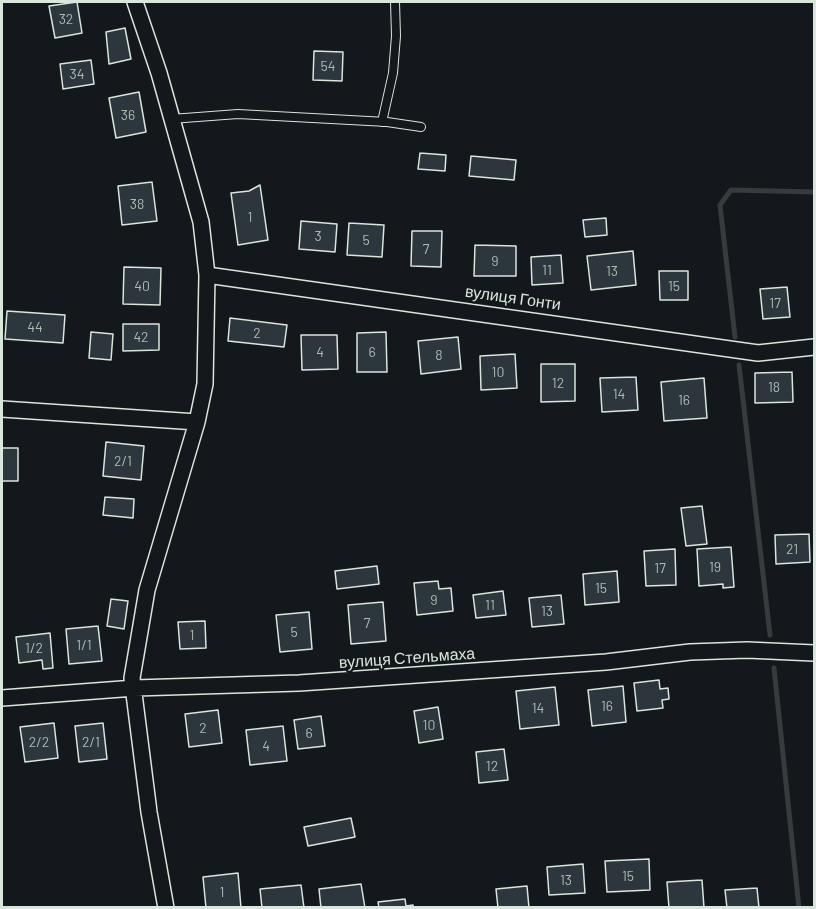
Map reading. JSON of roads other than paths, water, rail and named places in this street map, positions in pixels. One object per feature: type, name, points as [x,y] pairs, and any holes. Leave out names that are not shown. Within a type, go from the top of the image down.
[{"type":"street","points":[[135,2],[201,222],[207,275],[205,384],[197,422],[147,590],[132,678],[149,812],[166,908]]},
{"type":"street","name":"вулиця Гонти","points":[[207,275],[758,352],[814,347]]},
{"type":"street","points":[[2,409],[197,422]]},
{"type":"street","name":"вулиця Стельмаха","points":[[2,698],[135,688],[299,684],[606,662],[690,652],[747,650],[814,653]]},
{"type":"lane","points":[[382,122],[393,72],[396,36],[395,2]]},
{"type":"lane","points":[[171,119],[238,114],[382,122],[421,127]]},
{"type":"waterway","points":[[735,337],[720,205],[731,190],[814,192]]},
{"type":"waterway","points":[[739,365],[770,635]]},
{"type":"waterway","points":[[774,668],[799,908]]}]
